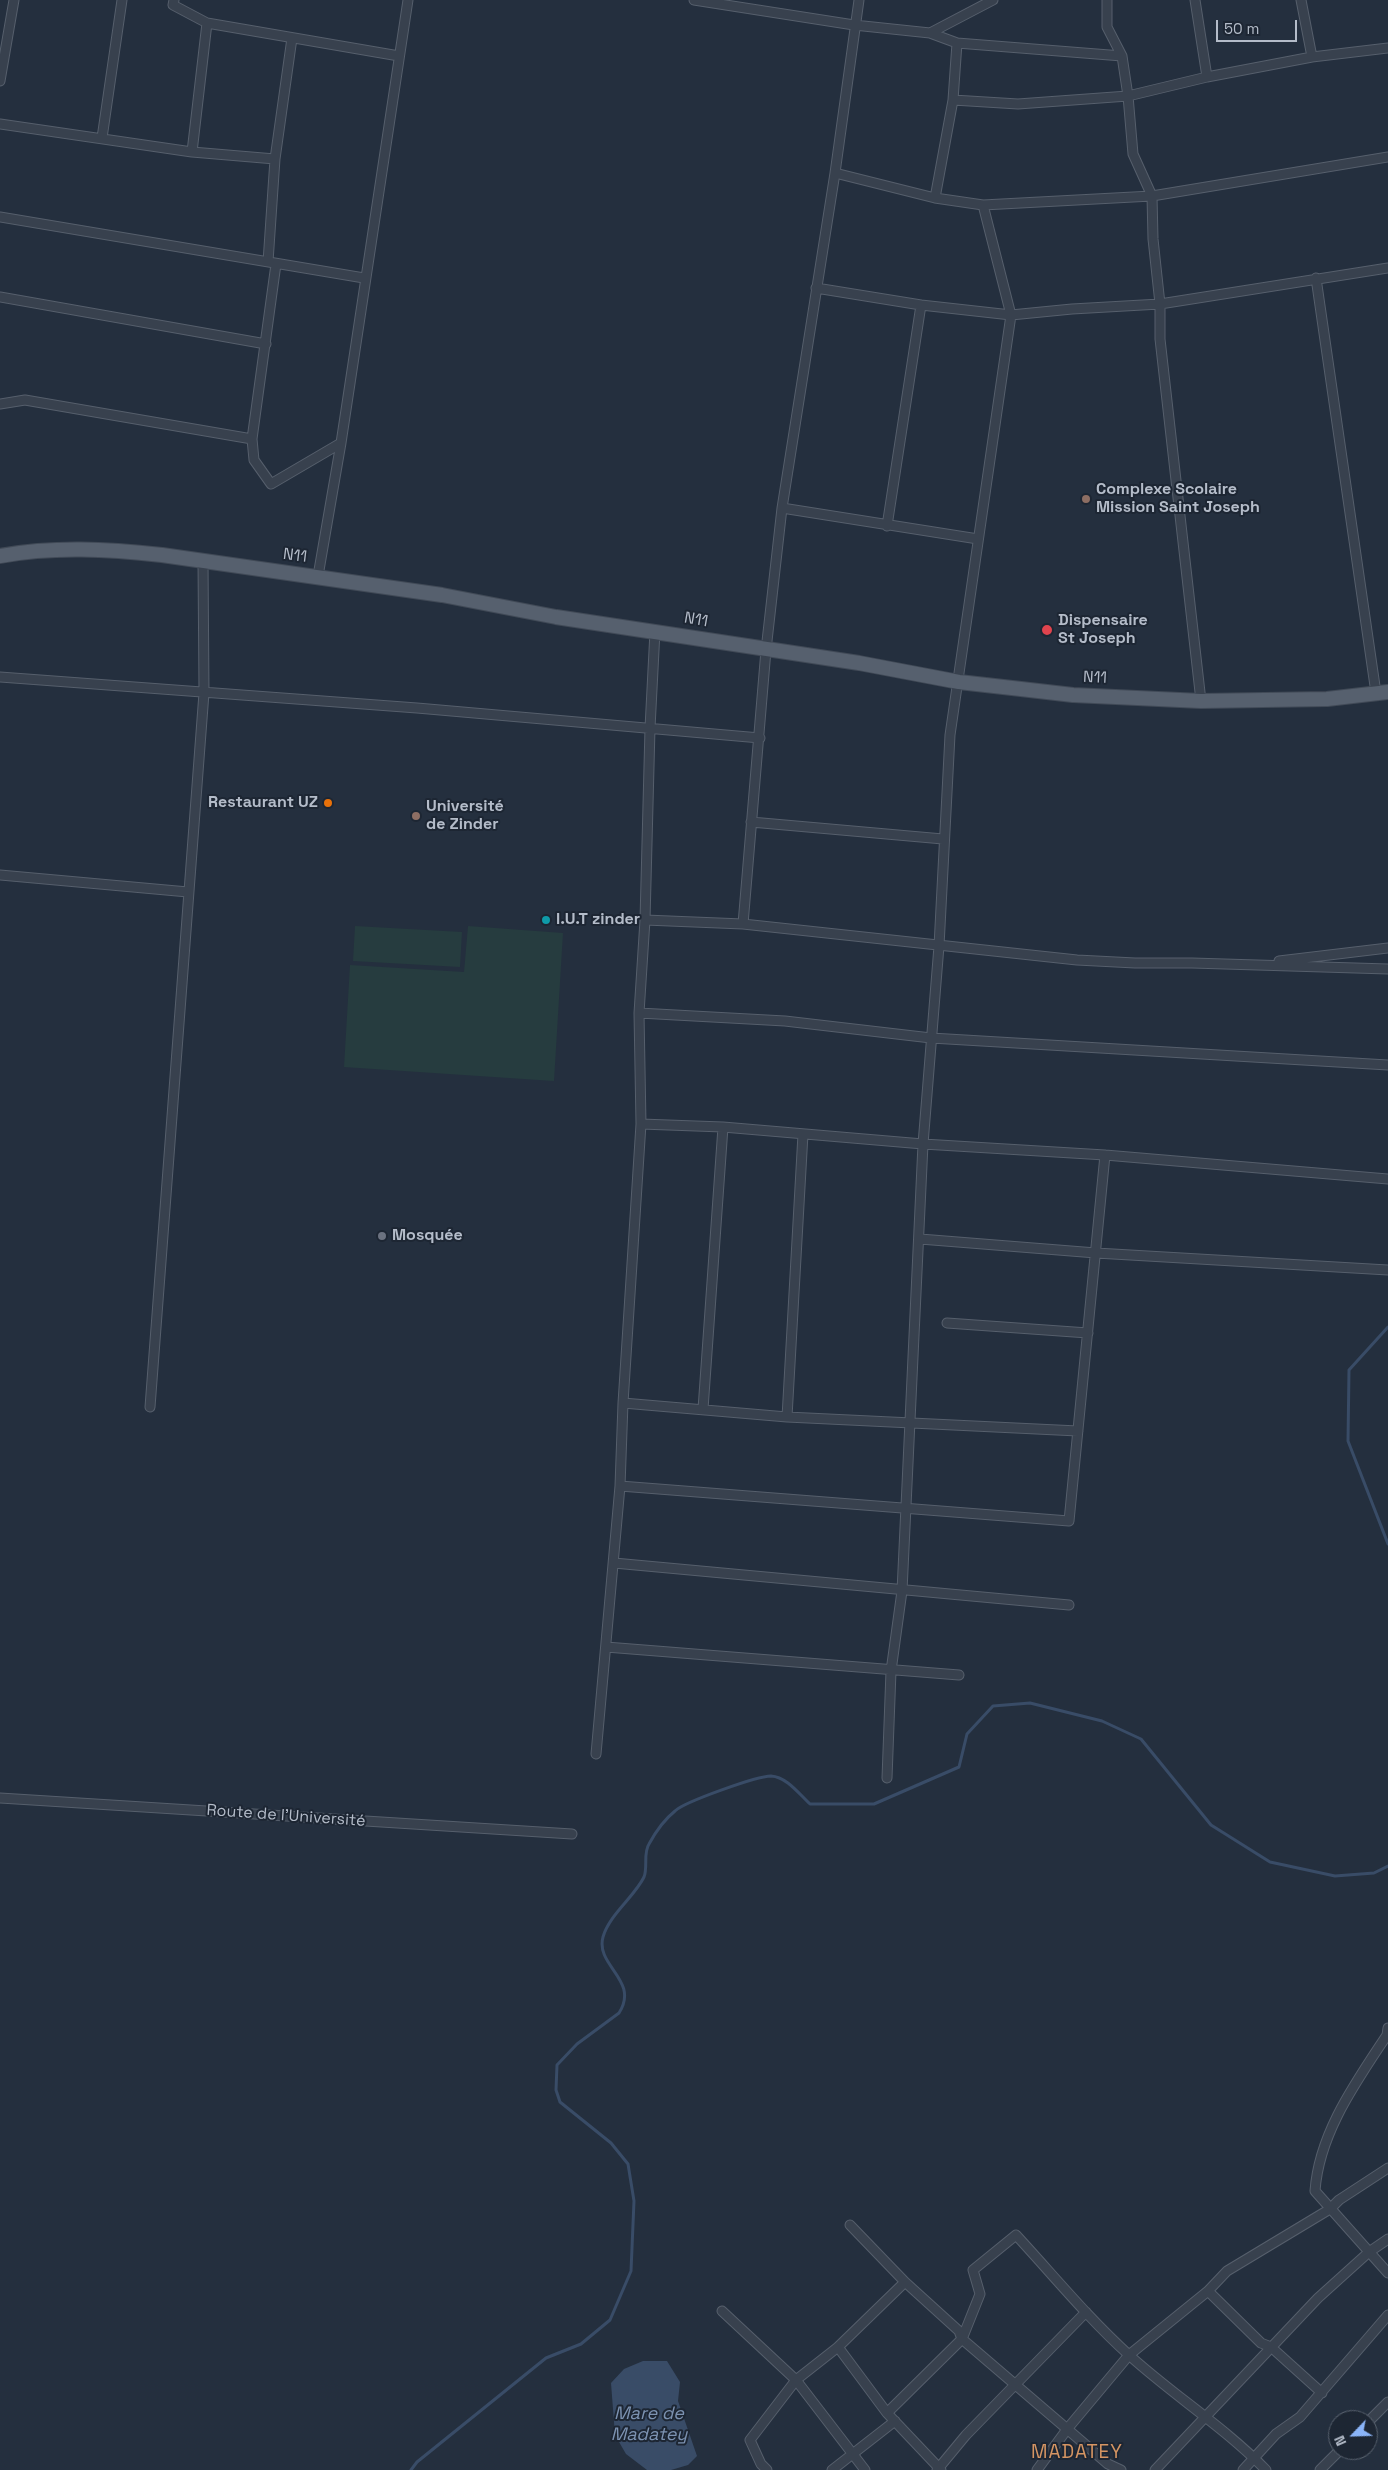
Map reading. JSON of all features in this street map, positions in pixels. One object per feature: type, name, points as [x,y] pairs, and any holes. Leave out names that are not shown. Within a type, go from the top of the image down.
[{"type":"main road","name":"N11","points":[[0,556],[68,549],[118,550],[318,576],[766,650],[859,663],[959,682],[1073,694],[1201,701],[1308,700],[1382,693]]},
{"type":"street","points":[[0,81],[3,47],[14,0]]},
{"type":"street","points":[[102,138],[122,0]]},
{"type":"street","points":[[174,0],[173,6],[207,22],[400,56]]},
{"type":"street","points":[[318,576],[341,443],[364,278],[408,0]]},
{"type":"street","points":[[694,0],[854,26],[930,33],[957,42],[1122,56]]},
{"type":"street","points":[[743,924],[766,650],[782,508],[835,173],[859,0]]},
{"type":"street","points":[[930,33],[993,0]]},
{"type":"street","points":[[1106,0],[1107,27],[1122,56],[1128,96],[1133,154],[1152,196],[1153,239],[1160,304],[1160,339],[1201,701]]},
{"type":"street","points":[[1195,0],[1206,77]]},
{"type":"street","points":[[1301,0],[1312,57]]},
{"type":"street","points":[[192,152],[207,22]]},
{"type":"street","points":[[292,38],[275,159],[272,263],[266,344],[252,439],[254,460],[271,484],[341,443]]},
{"type":"street","points":[[936,198],[953,100],[957,42]]},
{"type":"street","points":[[953,100],[1018,104],[1128,96],[1206,77],[1312,57],[1388,48]]},
{"type":"street","points":[[0,124],[192,152],[275,159]]},
{"type":"street","points":[[835,173],[936,198],[983,205],[1152,196],[1388,157]]},
{"type":"street","points":[[887,1778],[891,1671],[902,1591],[907,1509],[908,1424],[920,1239],[923,1144],[939,946],[943,839],[950,734],[1011,315],[983,205]]},
{"type":"street","points":[[0,217],[364,278]]},
{"type":"street","points":[[816,288],[920,305],[1011,315],[1160,304],[1388,268]]},
{"type":"street","points":[[1316,278],[1382,693]]},
{"type":"street","points":[[0,298],[266,344]]},
{"type":"street","points":[[887,526],[920,305]]},
{"type":"street","points":[[0,404],[25,400],[252,439]]},
{"type":"street","points":[[782,508],[978,539]]},
{"type":"street","points":[[150,1407],[204,693],[203,561]]},
{"type":"street","points":[[596,1754],[620,1486],[622,1403],[640,1124],[640,1012],[655,631]]},
{"type":"street","points":[[0,678],[760,738]]},
{"type":"street","points":[[751,822],[943,839]]},
{"type":"street","points":[[0,875],[188,892]]},
{"type":"street","points":[[645,920],[743,924],[850,934],[939,946],[1135,963],[1248,964],[1388,969]]},
{"type":"street","points":[[1248,964],[1388,948]]},
{"type":"street","points":[[640,1012],[785,1021],[931,1038],[1388,1064]]},
{"type":"street","points":[[640,1124],[723,1127],[923,1144],[1104,1155],[1388,1179]]},
{"type":"street","points":[[703,1409],[723,1127]]},
{"type":"street","points":[[786,1417],[804,1134]]},
{"type":"street","points":[[620,1486],[1069,1522],[1104,1155]]},
{"type":"street","points":[[920,1239],[1096,1253],[1388,1270]]},
{"type":"street","points":[[948,1323],[1088,1332]]},
{"type":"street","points":[[622,1403],[786,1417],[908,1424],[1078,1430]]},
{"type":"street","points":[[614,1563],[1069,1605]]},
{"type":"street","points":[[606,1647],[959,1675]]},
{"type":"street","name":"Route de l'Université","points":[[0,1798],[572,1834]]},
{"type":"street","points":[[1388,2028],[1387,2035],[1344,2102],[1317,2166],[1315,2191],[1388,2273]]},
{"type":"street","points":[[1037,2470],[1068,2428],[1129,2355],[1208,2290],[1227,2271],[1330,2209],[1339,2200],[1388,2168]]},
{"type":"street","points":[[850,2226],[905,2282],[959,2330],[962,2339],[1068,2428],[1106,2467],[1121,2470]]},
{"type":"street","points":[[887,2412],[962,2339],[980,2294],[973,2270],[1016,2235],[1086,2312],[1129,2355],[1227,2433],[1266,2470]]},
{"type":"street","points":[[1155,2470],[1318,2298],[1370,2252],[1388,2239]]},
{"type":"street","points":[[767,2470],[761,2464],[750,2440],[796,2380],[838,2347],[905,2282]]},
{"type":"street","points":[[1208,2290],[1261,2343],[1271,2347],[1322,2393]]},
{"type":"street","points":[[722,2311],[796,2380],[865,2470]]},
{"type":"street","points":[[838,2347],[887,2412],[939,2469],[966,2435],[1016,2386],[1086,2312]]},
{"type":"street","points":[[1243,2470],[1276,2434],[1300,2417],[1388,2315]]},
{"type":"street","points":[[1378,2412],[1388,2402]]},
{"type":"street","points":[[832,2470],[895,2421]]},
{"type":"street","points":[[1320,2470],[1330,2460]]},
{"type":"green space","points":[[355,926],[462,932],[460,967],[353,961]]},
{"type":"green space","points":[[468,926],[563,933],[554,1081],[344,1067],[350,965],[464,972]]},
{"type":"water","name":"Mare de Madatey","points":[[643,2361],[667,2361],[680,2382],[678,2401],[697,2456],[688,2465],[671,2470],[647,2470],[626,2454],[615,2435],[611,2383],[624,2369]]},
{"type":"waterway","points":[[1388,1327],[1349,1370],[1348,1441],[1388,1544]]},
{"type":"waterway","points":[[411,2470],[417,2462],[546,2358],[581,2344],[610,2320],[631,2271],[634,2201],[628,2164],[611,2143],[560,2102],[556,2090],[557,2065],[577,2044],[619,2013],[624,2001],[624,1991],[621,1982],[605,1956],[602,1947],[603,1937],[616,1913],[644,1877],[646,1852],[651,1840],[660,1826],[681,1807],[737,1785],[771,1776],[782,1779],[810,1804],[874,1804],[959,1767],[967,1734],[993,1706],[1030,1703],[1102,1721],[1141,1739],[1211,1825],[1270,1862],[1335,1876],[1374,1873],[1388,1866]]},
{"type":"place","name":"Complexe Scolaire Mission Saint Joseph","points":[[1086,499]]},
{"type":"place","name":"Dispensaire St Joseph","points":[[1047,630]]},
{"type":"place","name":"Restaurant UZ","points":[[328,803]]},
{"type":"place","name":"Université de Zinder","points":[[416,816]]},
{"type":"place","name":"I.U.T zinder","points":[[546,920]]},
{"type":"place","name":"Mosquée","points":[[382,1236]]},
{"type":"district","name":"MADATEY","points":[[1077,2453]]}]
